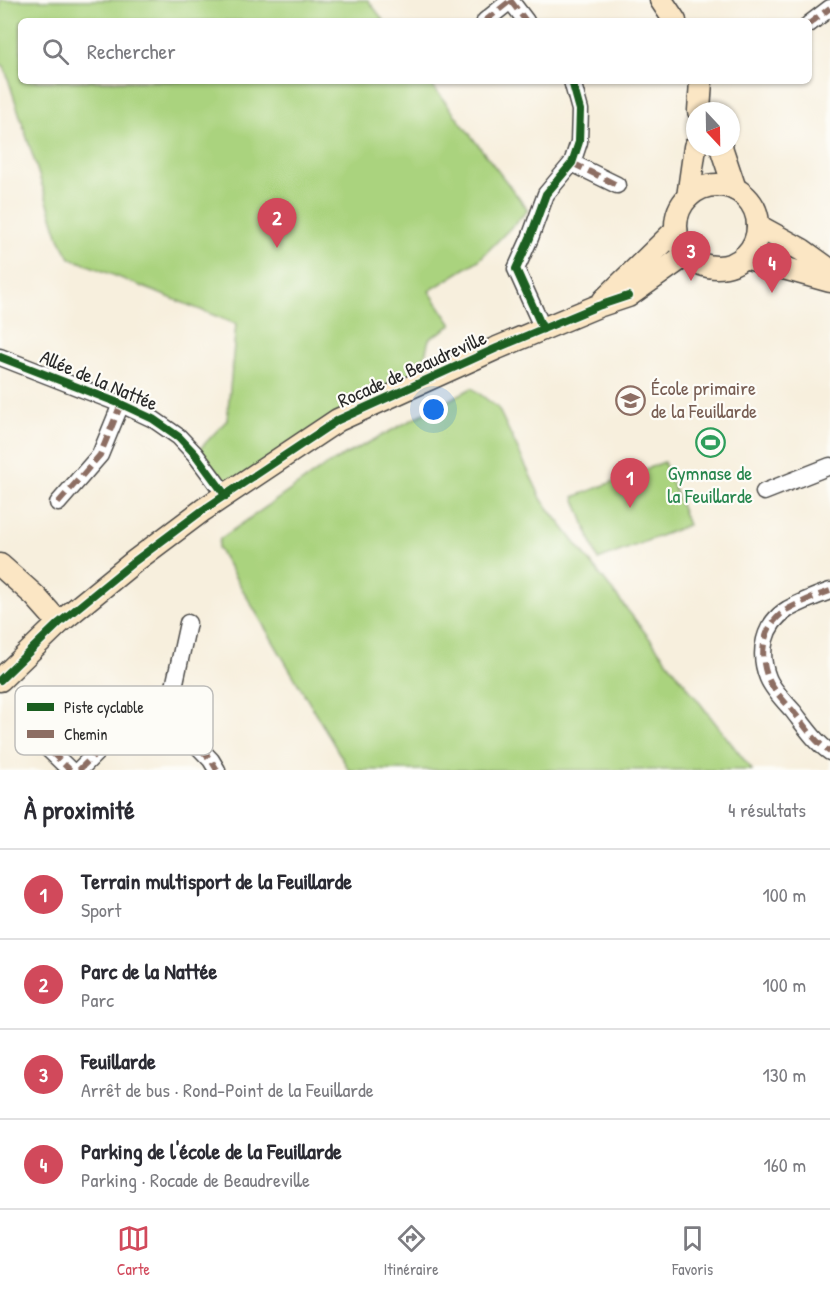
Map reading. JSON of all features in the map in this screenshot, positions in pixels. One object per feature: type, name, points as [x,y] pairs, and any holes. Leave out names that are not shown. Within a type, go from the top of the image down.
[{"type":"street","points":[[488,18],[510,0],[524,18]]},
{"type":"street","points":[[661,0],[673,18]]},
{"type":"street","points":[[812,22],[830,8]]},
{"type":"street","points":[[543,329],[516,269],[546,194],[572,163],[579,142],[580,111],[573,84]]},
{"type":"street","points":[[688,197],[694,156]]},
{"type":"street","points":[[724,156],[735,189]]},
{"type":"street","points":[[572,163],[617,184]]},
{"type":"street","points":[[710,185],[722,185],[735,189],[744,195],[756,214],[758,226],[751,248],[744,257],[721,266],[709,266],[697,261],[687,254],[676,230],[681,207],[698,189],[710,185]]},
{"type":"street","points":[[758,226],[802,250],[830,270]]},
{"type":"street","name":"Rocade de Beaudreville","points":[[598,306],[676,230]]},
{"type":"street","name":"Rocade de Beaudreville","points":[[0,680],[59,623],[135,561],[203,510],[338,420],[543,329],[628,296],[687,254]]},
{"type":"street","points":[[744,257],[830,281]]},
{"type":"street","name":"Allée de la Nattée","points":[[0,357],[153,418],[179,437],[226,496]]},
{"type":"street","name":"Allée de la Nattée","points":[[58,503],[100,455],[121,404]]},
{"type":"street","points":[[764,492],[830,466]]},
{"type":"street","points":[[0,565],[35,596],[59,623]]},
{"type":"street","points":[[830,591],[786,610],[773,623],[764,638],[763,659],[769,679],[785,702],[815,739],[830,752]]},
{"type":"street","points":[[174,686],[188,623]]},
{"type":"street","points":[[55,755],[70,770]]},
{"type":"street","points":[[79,770],[94,755]]},
{"type":"street","points":[[206,755],[217,770]]},
{"type":"green space","points":[[0,0],[368,0],[382,18],[18,18],[18,84],[431,84],[528,210],[479,260],[429,291],[452,325],[429,339],[418,384],[226,496],[195,454],[227,420],[236,324],[70,258],[59,238],[4,66],[0,64]]},
{"type":"green space","points":[[472,388],[498,408],[542,500],[752,770],[349,770],[218,548],[220,539],[328,464]]},
{"type":"green space","points":[[664,462],[688,525],[598,560],[574,497]]},
{"type":"marked path","points":[[510,0],[524,18]]},
{"type":"marked path","points":[[489,18],[510,1]]},
{"type":"marked path","points":[[812,22],[830,8]]},
{"type":"marked path","points":[[572,163],[617,185]]},
{"type":"marked path","points":[[58,503],[100,455],[121,404]]},
{"type":"marked path","points":[[830,591],[798,604],[780,615],[768,631],[763,649],[765,668],[773,687],[815,738],[830,752]]},
{"type":"marked path","points":[[55,755],[70,770]]},
{"type":"marked path","points":[[79,770],[94,755]]},
{"type":"marked path","points":[[206,755],[217,770]]},
{"type":"cycle path","points":[[543,329],[516,269],[546,194],[572,163],[579,142],[580,110],[573,84]]},
{"type":"cycle path","points":[[0,680],[59,623],[135,561],[203,510],[338,420],[497,348],[628,296]]},
{"type":"cycle path","points":[[0,357],[121,404],[153,419],[179,437],[195,454],[226,496]]},
{"type":"place","name":"Parc de la Nattée","points":[[277,248]]},
{"type":"place","name":"Feuillarde","points":[[691,281]]},
{"type":"place","name":"Parking de l'école de la Feuillarde","points":[[772,293]]},
{"type":"place","name":"École primaire de la Feuillarde","points":[[630,400]]},
{"type":"place","name":"Gymnase de la Feuillarde","points":[[710,443]]},
{"type":"place","name":"Terrain multisport de la Feuillarde","points":[[630,508]]}]
